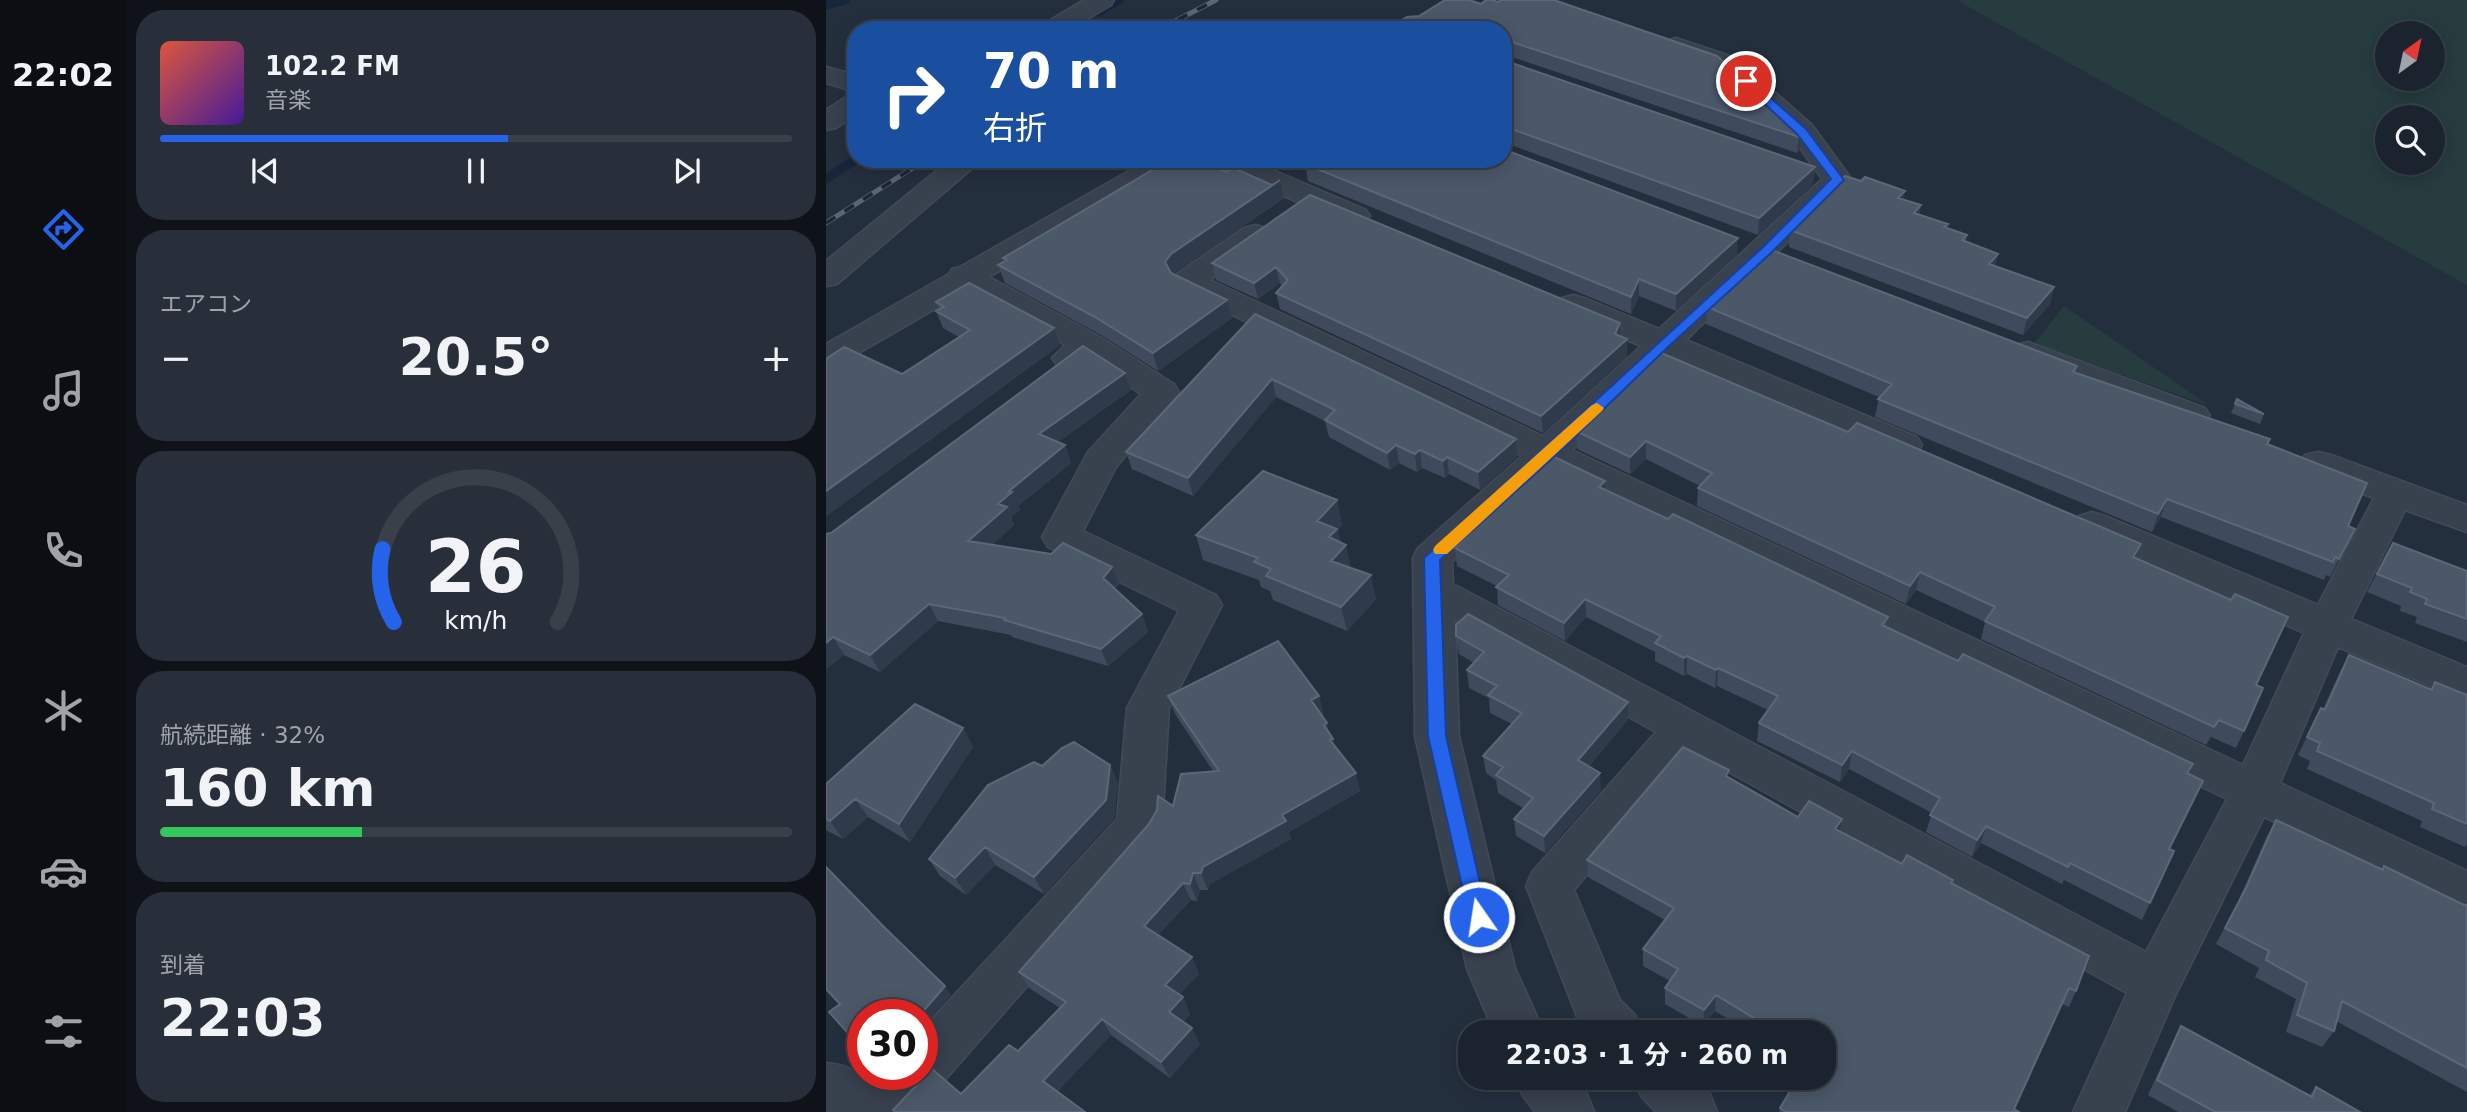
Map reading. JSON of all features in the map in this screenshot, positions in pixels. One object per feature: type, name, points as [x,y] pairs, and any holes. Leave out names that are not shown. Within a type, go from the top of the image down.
[{"type":"street","points":[[1066,21],[1102,0]]},
{"type":"street","points":[[1651,37],[1727,64],[1801,131],[1838,180]]},
{"type":"street","points":[[826,75],[847,81]]},
{"type":"street","points":[[826,122],[847,109]]},
{"type":"street","points":[[1799,166],[1838,180]]},
{"type":"street","points":[[826,276],[958,168]]},
{"type":"street","points":[[826,358],[963,276],[1155,168]]},
{"type":"street","points":[[1243,168],[1385,229]]},
{"type":"street","points":[[1513,1020],[1490,969],[1437,736],[1432,558],[1550,453],[1664,343],[1779,255],[1838,180]]},
{"type":"street","points":[[1309,197],[1188,281],[2467,893]]},
{"type":"street","points":[[1729,236],[1779,255]]},
{"type":"street","points":[[938,1050],[1139,826],[1149,708],[1202,605],[1061,537],[1101,461],[1162,391],[1088,344],[963,276]]},
{"type":"street","points":[[1550,296],[1932,457]]},
{"type":"street","points":[[1997,340],[2215,424]]},
{"type":"street","points":[[1045,376],[1088,344]]},
{"type":"street","points":[[2292,454],[2467,519]]},
{"type":"street","points":[[2100,1111],[2156,983],[2254,791],[2327,626],[2395,494]]},
{"type":"street","points":[[2059,511],[2467,685]]},
{"type":"street","points":[[1434,591],[2156,983]]},
{"type":"street","points":[[1605,1020],[1601,1016],[1549,886],[1685,729]]},
{"type":"street","points":[[826,1088],[839,1089],[872,1112]]},
{"type":"street","points":[[883,1112],[902,1090]]},
{"type":"street","points":[[1551,1090],[1568,1112]]},
{"type":"street","points":[[1670,1090],[1691,1112]]},
{"type":"green space","points":[[1958,0],[2467,0],[2467,285],[1967,6]]},
{"type":"green space","points":[[2064,306],[2210,406],[2034,344]]},
{"type":"building","points":[[1445,0],[1469,0],[1481,4],[1486,0],[1554,0],[1717,56],[1742,79],[1735,84],[1756,91],[1791,122],[1801,135],[1799,137],[1512,42],[1512,21],[1400,21],[1407,17],[1419,16]]},
{"type":"building","points":[[1512,63],[1815,167],[1759,218],[1512,129]]},
{"type":"building","points":[[1512,152],[1738,238],[1676,294],[1639,279],[1631,297],[1315,168],[1512,168]]},
{"type":"building","points":[[1156,168],[1217,168],[1226,172],[1234,168],[1272,185],[1280,180],[1171,254],[1165,262],[1171,273],[1227,300],[1153,353],[1095,317],[998,265],[1007,260],[1003,258]]},
{"type":"building","points":[[1845,176],[1861,181],[1865,177],[1905,191],[1898,198],[1921,205],[1914,213],[1948,224],[1944,227],[1967,235],[1962,240],[1998,254],[1989,264],[2054,287],[2027,318],[1790,230]]},
{"type":"building","points":[[1310,195],[1620,323],[1615,334],[1627,339],[1541,416],[1276,293],[1288,280],[1276,267],[1254,283],[1212,263]]},
{"type":"building","points":[[1769,249],[2077,366],[2073,372],[2270,439],[2267,444],[2367,483],[2348,526],[2355,529],[2339,559],[2335,557],[2333,562],[2167,499],[2158,514],[1878,399],[1892,384],[1707,307]]},
{"type":"building","points":[[969,283],[1054,328],[826,491],[826,359],[844,347],[902,374],[970,330],[936,311],[944,307],[936,302]]},
{"type":"building","points":[[1255,314],[1516,439],[1478,472],[1447,457],[1443,461],[1420,450],[1415,454],[1396,445],[1387,453],[1325,420],[1335,410],[1272,379],[1188,478],[1126,452]]},
{"type":"building","points":[[1083,346],[1125,373],[1039,434],[1065,445],[1009,491],[1012,492],[998,504],[1007,507],[968,541],[1051,554],[1063,543],[1112,567],[1103,578],[1142,614],[1101,649],[1004,620],[1005,618],[929,604],[870,655],[833,637],[826,643],[826,534],[831,533]]},
{"type":"building","points":[[1659,352],[1848,432],[1857,423],[2141,544],[2133,557],[2231,600],[2235,594],[2288,617],[2256,685],[2263,688],[2244,731],[2219,720],[2214,727],[1985,621],[1995,607],[1920,572],[1910,586],[1698,488],[1712,473],[1646,441],[1630,457],[1576,431]]},
{"type":"building","points":[[2237,399],[2264,414],[2235,404]]},
{"type":"building","points":[[1550,455],[1605,481],[1599,487],[1668,519],[1673,514],[1888,617],[1882,625],[1958,661],[1963,654],[2193,764],[2187,773],[2203,781],[2169,849],[2174,851],[2150,903],[2070,863],[2068,867],[1986,826],[1977,840],[1930,815],[1940,798],[1852,751],[1842,765],[1759,723],[1778,696],[1718,668],[1716,670],[1687,656],[1684,658],[1655,643],[1661,636],[1585,599],[1564,623],[1496,587],[1509,575],[1455,548]]},
{"type":"building","points":[[1263,471],[1337,500],[1317,521],[1337,529],[1329,537],[1346,545],[1331,561],[1371,575],[1341,607],[1266,576],[1271,569],[1254,562],[1258,558],[1196,535]]},
{"type":"building","points":[[2393,543],[2467,571],[2467,619],[2425,604],[2427,599],[2410,592],[2412,588],[2377,574]]},
{"type":"building","points":[[1468,614],[1628,702],[1578,760],[1600,773],[1544,836],[1514,819],[1533,798],[1496,775],[1503,767],[1483,756],[1522,713],[1488,695],[1497,686],[1467,670],[1484,652],[1456,636],[1456,625]]},
{"type":"building","points":[[1278,641],[1319,696],[1311,700],[1327,723],[1324,725],[1333,739],[1330,740],[1356,773],[1282,815],[1286,821],[1203,867],[1201,873],[1193,873],[1190,884],[1183,883],[1144,926],[1192,957],[1165,985],[1183,997],[1169,1012],[1192,1028],[1161,1062],[1102,1019],[1043,1081],[1085,1112],[895,1112],[893,1110],[912,1090],[938,1090],[938,1074],[961,1094],[1009,1045],[1018,1051],[1066,1002],[1019,972],[1149,824],[1157,810],[1158,796],[1173,806],[1181,774],[1219,771],[1168,696]]},
{"type":"building","points":[[2349,655],[2432,690],[2435,682],[2467,695],[2467,824],[2432,809],[2434,803],[2317,751],[2320,743],[2307,737],[2321,708],[2325,710]]},
{"type":"building","points":[[915,704],[963,728],[899,824],[855,799],[830,821],[826,819],[826,784]]},
{"type":"building","points":[[1074,742],[1110,765],[1106,800],[1034,877],[985,847],[955,878],[929,859],[988,785],[1034,762],[1042,766],[1062,748]]},
{"type":"building","points":[[1683,747],[1729,770],[1726,776],[1798,817],[1809,801],[1842,819],[1835,829],[1902,864],[1907,855],[1953,880],[1951,883],[2089,956],[2076,991],[2069,988],[2014,1109],[2019,1112],[1786,1112],[1780,1108],[1791,1090],[1836,1090],[1836,1020],[1757,1020],[1716,995],[1704,1010],[1665,988],[1678,969],[1643,949],[1674,908],[1587,860]]},
{"type":"building","points":[[2276,820],[2383,870],[2384,866],[2466,906],[2467,904],[2467,1068],[2342,1001],[2334,1031],[2297,1015],[2307,983],[2266,960],[2269,951],[2225,928]]},
{"type":"building","points":[[826,867],[945,986],[934,999],[847,999],[847,1032],[829,1012],[840,1004],[826,989]]},
{"type":"building","points":[[2181,1026],[2312,1097],[2316,1087],[2360,1112],[2215,1112],[2157,1080]]},
{"type":"waterway","points":[[826,5],[846,0]]},
{"type":"waterway","points":[[1098,12],[1119,0]]},
{"type":"waterway","points":[[826,179],[847,165]]},
{"type":"railway","points":[[1175,21],[1216,0]]},
{"type":"railway","points":[[826,223],[913,168]]},
{"type":"slow traffic","points":[[1441,550],[1597,408]]},
{"type":"route","points":[[1479,917],[1437,736],[1432,558],[1550,453],[1838,180],[1801,131],[1746,81]]}]
